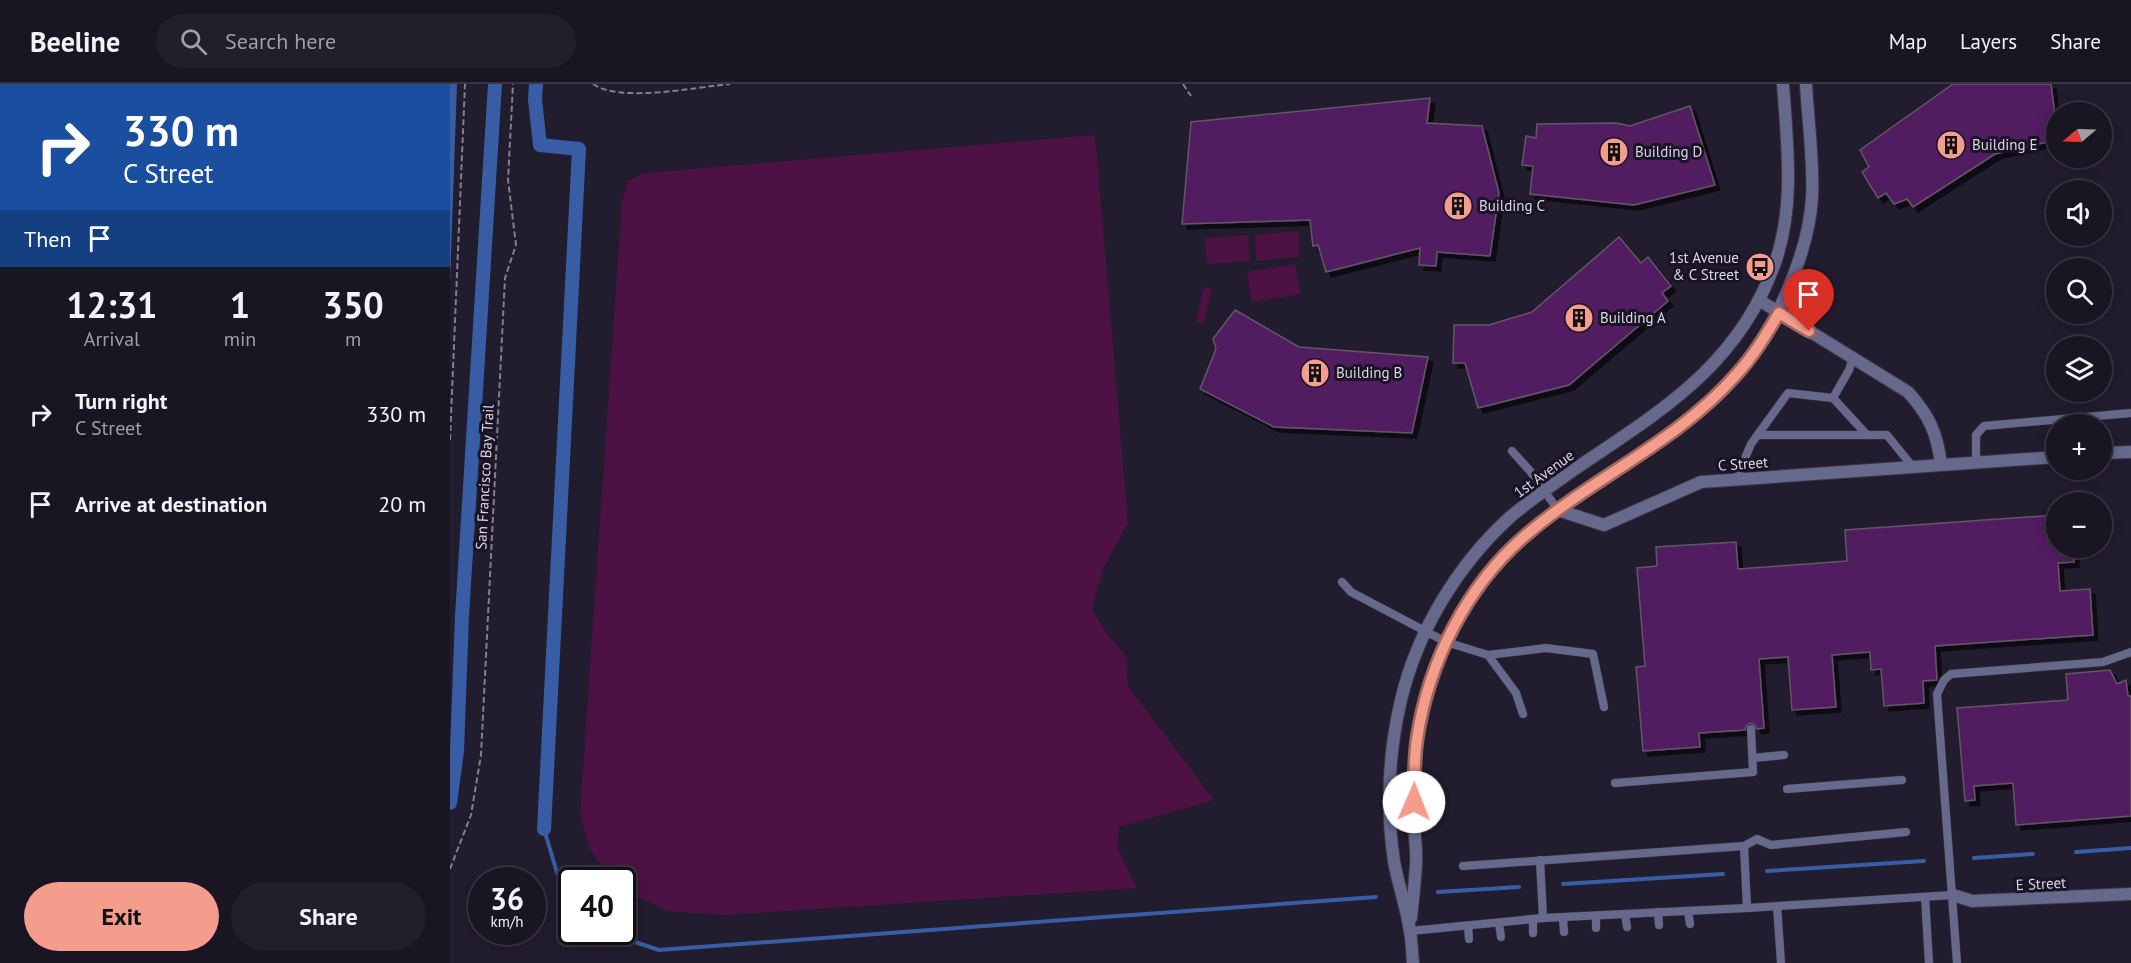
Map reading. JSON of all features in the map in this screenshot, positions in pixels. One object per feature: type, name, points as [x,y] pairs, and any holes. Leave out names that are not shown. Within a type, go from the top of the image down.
[{"type":"street","name":"1st Avenue","points":[[1413,963],[1410,931],[1394,861],[1391,775],[1401,698],[1425,631],[1444,598],[1481,546],[1509,518],[1694,385],[1718,361],[1741,332],[1777,258],[1784,231],[1788,197],[1788,160],[1783,84]]},
{"type":"street","name":"1st Avenue","points":[[1410,931],[1416,861],[1414,820],[1417,739],[1424,705],[1446,642],[1463,611],[1498,561],[1525,535],[1679,427],[1735,377],[1761,345],[1779,313],[1795,273],[1806,236],[1812,198],[1806,84]]},
{"type":"street","points":[[1758,300],[1908,392],[1924,409],[1933,428],[1941,464]]},
{"type":"street","points":[[2112,453],[2131,452]]},
{"type":"street","name":"C Street","points":[[1558,510],[1604,525],[1701,482],[2046,458]]},
{"type":"street","name":"E Street","points":[[1953,895],[1972,901],[2131,894]]},
{"type":"lane","points":[[1833,398],[1853,358]]},
{"type":"lane","points":[[1736,479],[1751,444],[1788,393],[1833,398],[1867,435]]},
{"type":"lane","points":[[1976,462],[1976,435],[1984,426],[2131,413]]},
{"type":"lane","points":[[1758,435],[1887,435],[1911,466]]},
{"type":"lane","points":[[1512,451],[1530,471],[1558,510]]},
{"type":"lane","points":[[1342,582],[1351,592],[1446,642],[1488,655],[1546,648],[1593,654],[1604,707]]},
{"type":"lane","points":[[1957,963],[1937,694],[1944,680],[1951,674],[2103,662],[2131,652]]},
{"type":"lane","points":[[1488,655],[1516,693],[1523,714]]},
{"type":"lane","points":[[1615,783],[1753,772],[1751,729]]},
{"type":"lane","points":[[1753,758],[1784,755]]},
{"type":"lane","points":[[1787,789],[1902,780]]},
{"type":"lane","points":[[1463,866],[1744,846],[1757,839],[1770,845],[1906,832]]},
{"type":"lane","points":[[1744,846],[1747,908]]},
{"type":"lane","points":[[1540,860],[1543,918]]},
{"type":"lane","points":[[1410,931],[1543,918],[1688,911],[1724,913],[1747,908],[1953,895]]},
{"type":"lane","points":[[1925,897],[1929,963]]},
{"type":"lane","points":[[1777,906],[1781,963]]},
{"type":"lane","points":[[1688,911],[1690,924]]},
{"type":"lane","points":[[1658,912],[1659,925]]},
{"type":"lane","points":[[1625,914],[1627,927]]},
{"type":"lane","points":[[1596,916],[1596,928]]},
{"type":"lane","points":[[1563,918],[1564,932]]},
{"type":"lane","points":[[1533,919],[1533,933]]},
{"type":"lane","points":[[1499,922],[1501,937]]},
{"type":"lane","points":[[1468,926],[1469,939]]},
{"type":"path","points":[[450,440],[465,84]]},
{"type":"path","name":"San Francisco Bay Trail","points":[[450,869],[471,815],[482,755],[505,278],[516,244],[508,180],[513,84]]},
{"type":"path","points":[[593,84],[607,91],[642,93],[730,84]]},
{"type":"path","points":[[1184,84],[1191,96]]},
{"type":"shaded area","points":[[1095,135],[1128,523],[1104,567],[1092,608],[1106,633],[1126,656],[1128,686],[1214,800],[1119,827],[1117,847],[1137,888],[723,915],[668,911],[636,897],[636,867],[601,867],[588,846],[580,814],[622,202],[628,181],[645,173]]},
{"type":"shaded area","points":[[1298,231],[1300,257],[1256,261],[1255,235]]},
{"type":"shaded area","points":[[1248,235],[1250,261],[1207,264],[1205,238]]},
{"type":"shaded area","points":[[1295,264],[1301,294],[1251,302],[1247,272]]},
{"type":"shaded area","points":[[1204,287],[1212,289],[1203,324],[1196,322]]},
{"type":"water","points":[[450,84],[457,84],[450,283]]},
{"type":"building","name":"Building E","points":[[1953,84],[2051,84],[2053,102],[2046,102],[2046,142],[1995,154],[1913,207],[1907,199],[1894,204],[1886,193],[1878,198],[1862,172],[1869,167],[1860,150]]},
{"type":"building","points":[[1430,98],[1427,123],[1482,126],[1499,193],[1490,256],[1437,252],[1436,266],[1419,265],[1420,248],[1326,272],[1318,245],[1313,246],[1310,220],[1182,224],[1191,122]]},
{"type":"building","name":"Building D","points":[[1690,106],[1715,185],[1634,205],[1530,194],[1533,166],[1522,165],[1526,136],[1536,138],[1537,124],[1616,123],[1630,126]]},
{"type":"building","name":"Building A","points":[[1619,237],[1641,263],[1648,257],[1671,286],[1662,293],[1668,301],[1569,385],[1478,408],[1465,363],[1453,363],[1454,325],[1489,325],[1532,312]]},
{"type":"building","name":"Building B","points":[[1235,310],[1299,347],[1428,357],[1412,433],[1274,427],[1200,389],[1216,349],[1213,339]]},
{"type":"building","points":[[2046,516],[2046,558],[2074,558],[2074,562],[2058,563],[2060,591],[2090,589],[2093,635],[1935,646],[1937,680],[1923,681],[1924,703],[1884,706],[1881,669],[1871,670],[1870,652],[1832,655],[1836,707],[1792,710],[1788,657],[1759,659],[1764,728],[1757,729],[1754,724],[1750,723],[1745,730],[1699,733],[1700,747],[1643,751],[1636,667],[1645,666],[1637,568],[1657,566],[1656,547],[1736,542],[1738,569],[1847,561],[1845,530]]},
{"type":"building","points":[[2110,670],[2117,684],[2126,680],[2128,696],[2131,696],[2131,816],[2016,825],[2013,783],[1974,786],[1975,800],[1965,801],[1957,708],[2068,700],[2066,674]]},
{"type":"waterway","points":[[450,803],[457,751],[462,616],[495,84]]},
{"type":"waterway","points":[[536,84],[535,100],[540,145],[579,149],[544,829]]},
{"type":"waterway","points":[[544,829],[558,876]]},
{"type":"waterway","points":[[2076,852],[2131,848]]},
{"type":"waterway","points":[[1974,858],[2033,854]]},
{"type":"waterway","points":[[1767,871],[1924,861]]},
{"type":"waterway","points":[[1563,884],[1723,874]]},
{"type":"waterway","points":[[1438,892],[1519,887]]},
{"type":"waterway","points":[[636,942],[659,950],[1376,897]]},
{"type":"place","name":"Building E","points":[[1951,145]]},
{"type":"place","name":"Building D","points":[[1614,152]]},
{"type":"place","name":"Building C","points":[[1458,206]]},
{"type":"place","name":"1st Avenue & C Street","points":[[1760,267]]},
{"type":"place","name":"Building A","points":[[1579,318]]},
{"type":"place","name":"Building B","points":[[1315,373]]},
{"type":"route","points":[[1414,802],[1417,739],[1424,705],[1438,663],[1446,642],[1463,611],[1498,561],[1525,535],[1558,510],[1679,427],[1709,402],[1735,377],[1761,345],[1779,313],[1809,331]]}]
